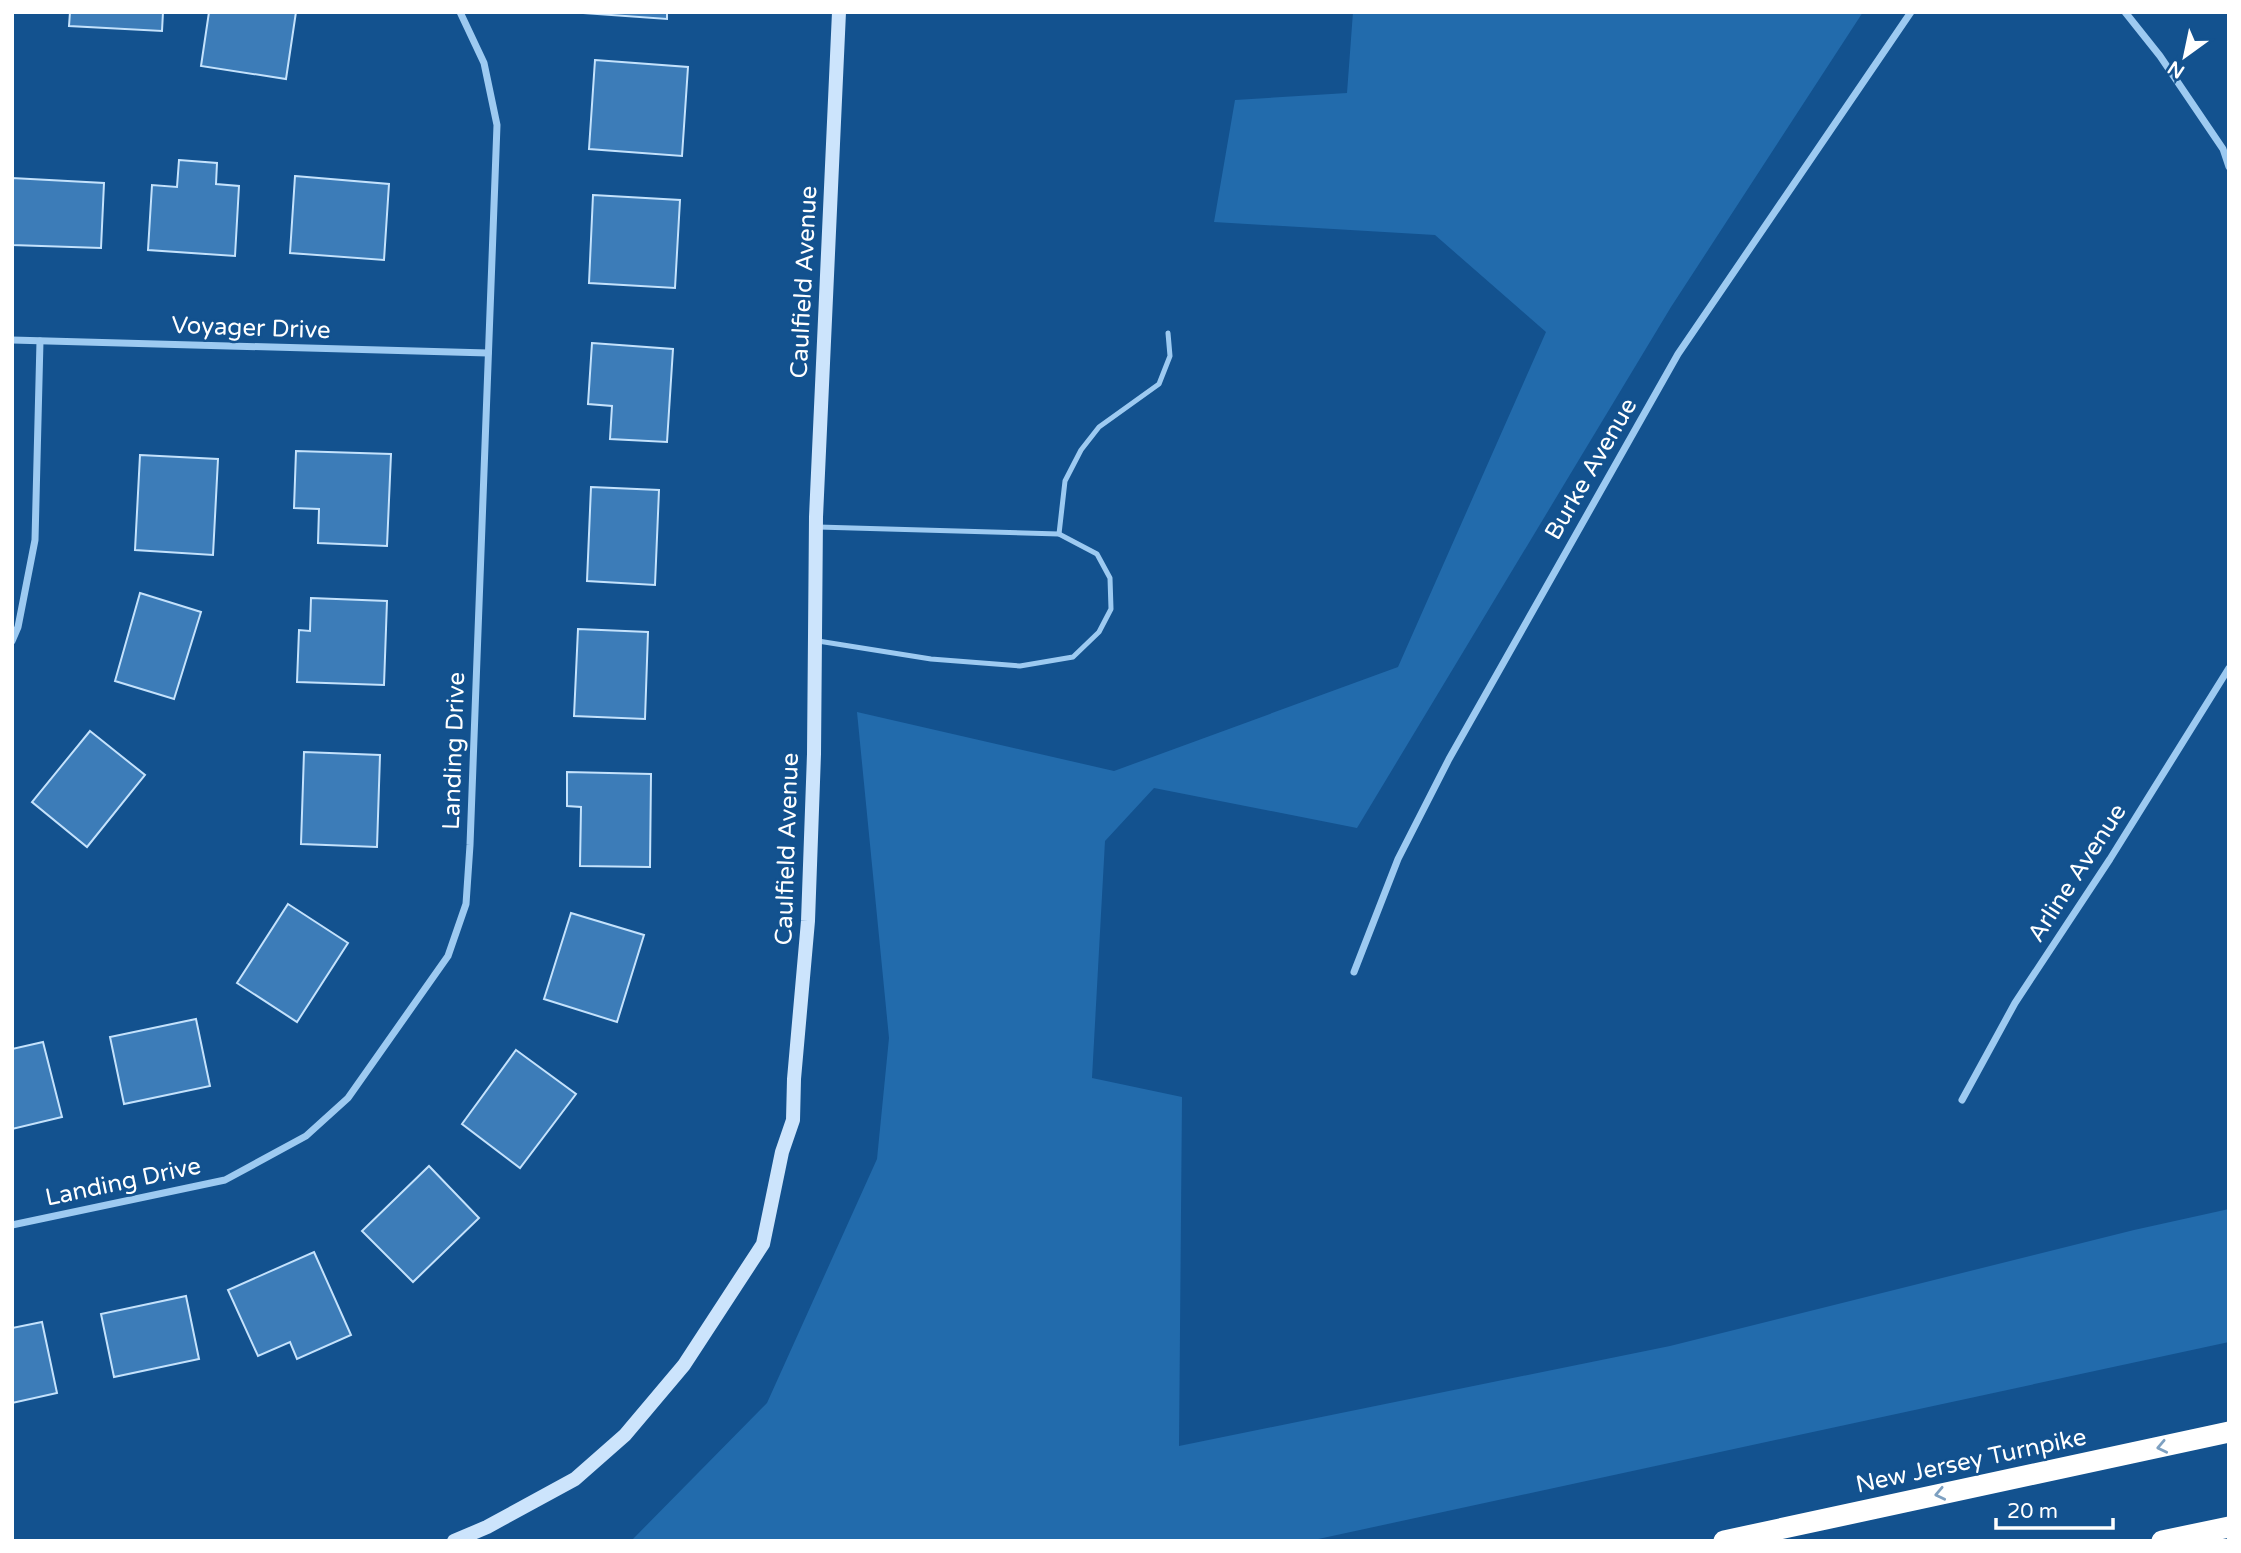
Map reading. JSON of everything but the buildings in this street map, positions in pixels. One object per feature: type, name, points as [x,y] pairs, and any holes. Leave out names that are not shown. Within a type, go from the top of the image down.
[{"type":"highway","name":"New Jersey Turnpike","points":[[1724,1541],[2229,1432]]},
{"type":"highway","points":[[2162,1541],[2229,1527]]},
{"type":"street","name":"Landing Drive","points":[[12,1225],[225,1180],[306,1136],[348,1098],[448,956],[466,904],[470,845],[497,125],[484,63],[460,12]]},
{"type":"street","name":"Caulfield Avenue","points":[[454,1541],[487,1527],[575,1479],[625,1435],[684,1365],[763,1244],[779,1163],[793,1121],[794,1079],[808,921],[814,754],[816,527],[839,12]]},
{"type":"street","name":"Burke Avenue","points":[[1354,972],[1398,859],[1449,759],[1678,354],[1911,12]]},
{"type":"street","points":[[2125,12],[2160,56],[2222,149],[2229,167]]},
{"type":"street","name":"Voyager Drive","points":[[12,340],[488,354]]},
{"type":"street","points":[[12,641],[19,627],[35,540],[40,341]]},
{"type":"street","name":"Arline Avenue","points":[[1962,1100],[2015,1003],[2110,859],[2229,668]]},
{"type":"lane","points":[[1059,534],[1065,481],[1081,450],[1098,427],[1159,384],[1170,356],[1168,333]]},
{"type":"lane","points":[[815,640],[931,659],[1020,666],[1073,657],[1099,632],[1111,609],[1110,578],[1097,554],[1059,534],[816,527]]},
{"type":"shaded area","points":[[1353,12],[1863,12],[1671,307],[1357,828],[1154,788],[1105,841],[1092,1078],[1182,1097],[1179,1446],[1670,1346],[2134,1230],[2229,1209],[2229,1342],[1309,1541],[631,1541],[767,1403],[877,1159],[889,1038],[857,712],[1114,771],[1398,667],[1546,332],[1435,235],[1214,222],[1235,100],[1347,93]]}]
